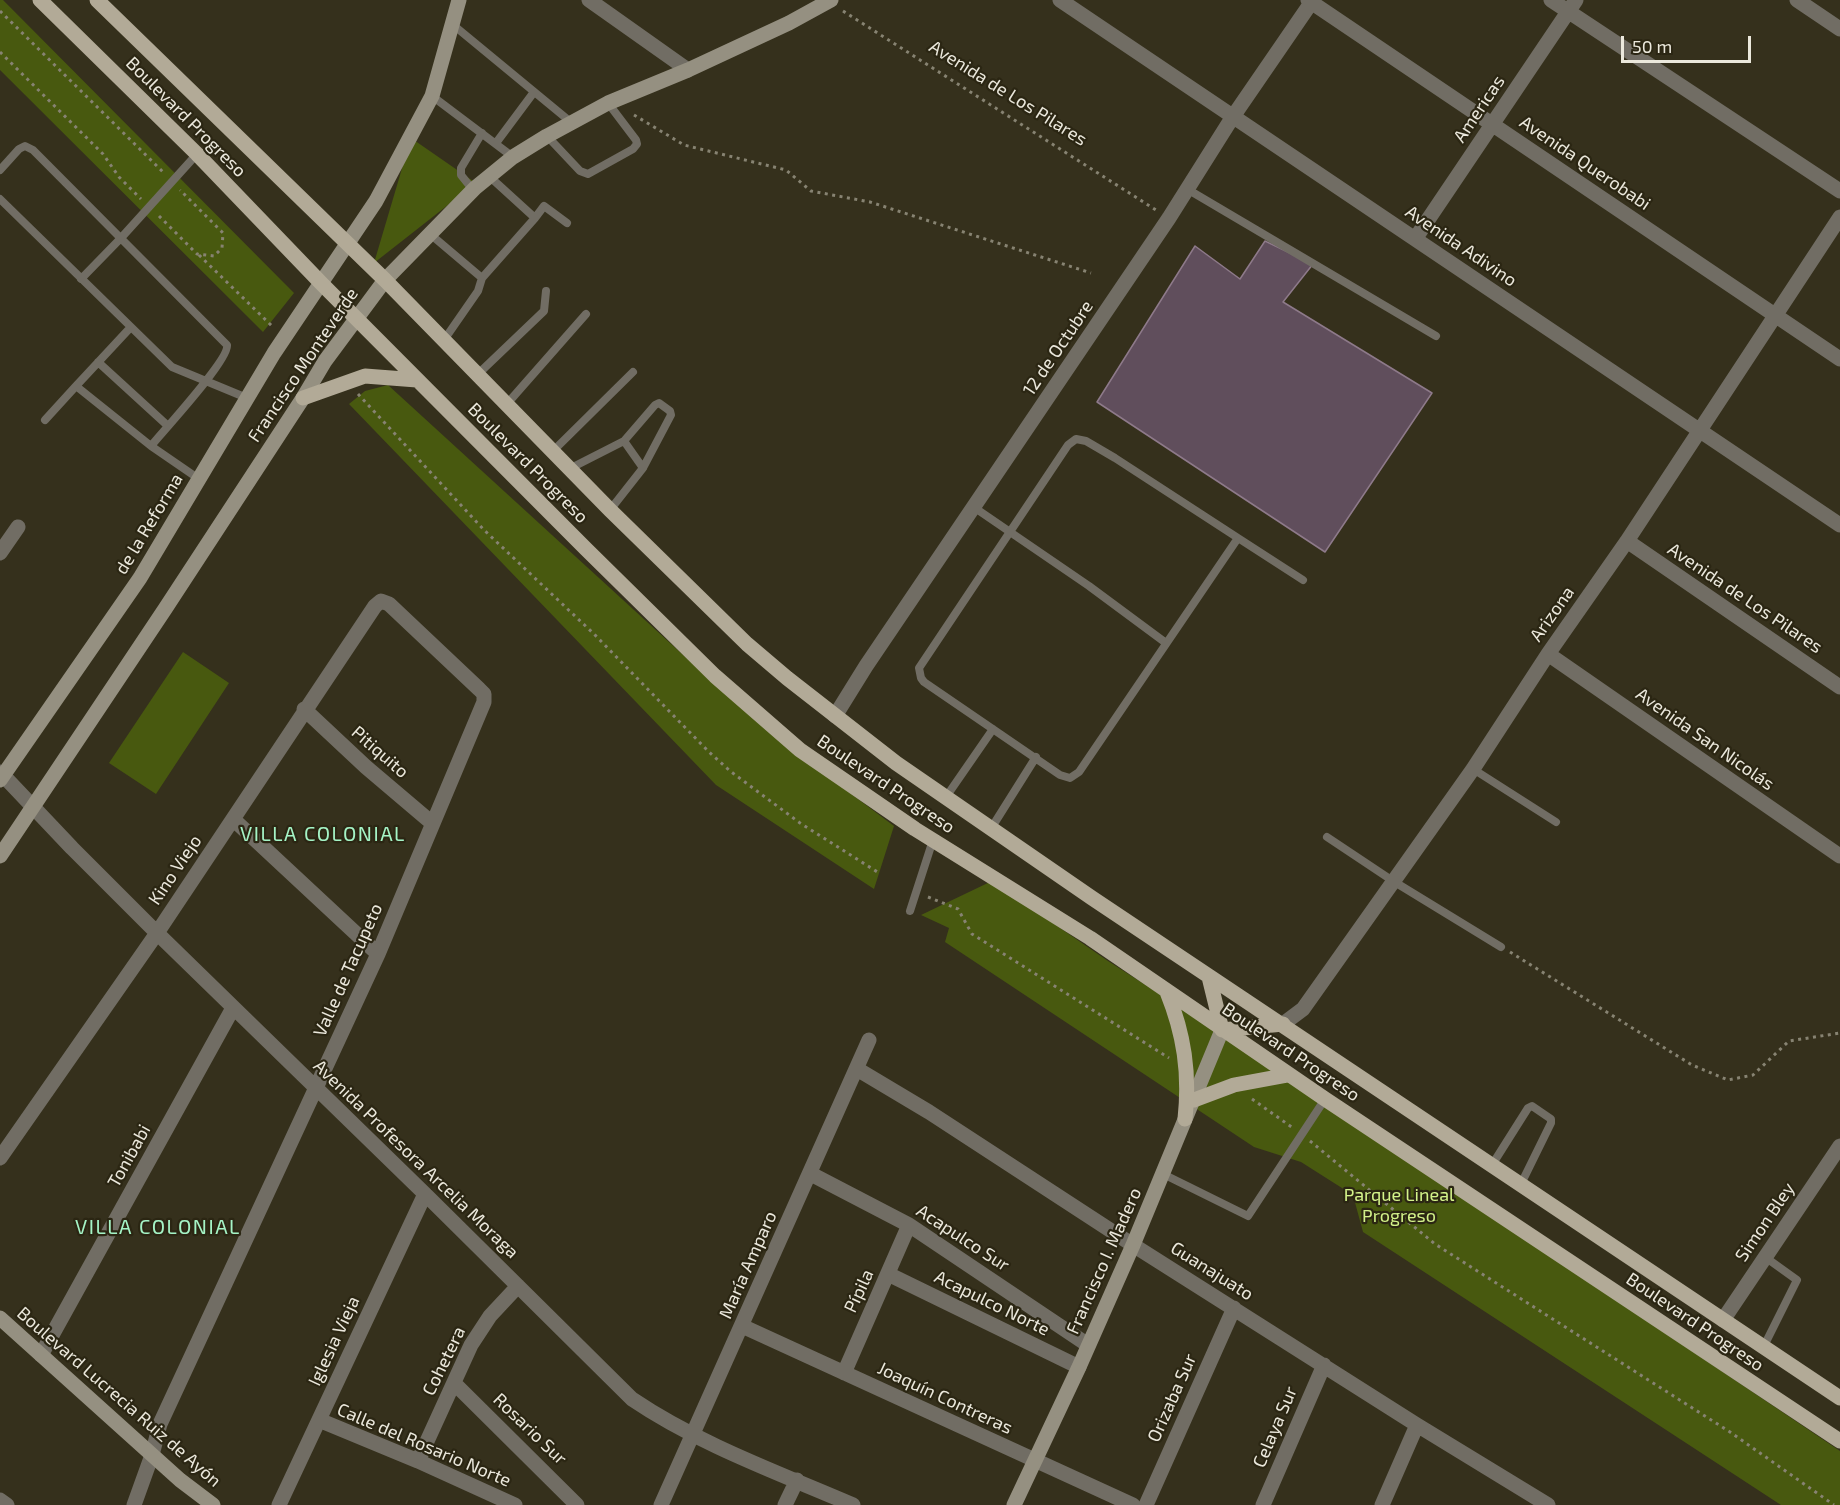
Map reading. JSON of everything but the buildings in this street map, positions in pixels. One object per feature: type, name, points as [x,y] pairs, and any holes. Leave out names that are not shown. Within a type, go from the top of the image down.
[{"type":"main road","name":"Boulevard Progreso","points":[[40,0],[197,154],[417,380],[715,676],[759,716],[831,772],[933,840],[1055,915],[1288,1075],[1840,1441]]},
{"type":"main road","name":"Boulevard Progreso","points":[[97,0],[385,280],[569,470],[747,644],[835,716],[896,763],[1209,977],[1283,1024],[1840,1398]]},
{"type":"main road","points":[[303,398],[365,376],[417,380]]},
{"type":"main road","points":[[1209,977],[1222,1030],[1283,1024]]},
{"type":"main road","points":[[1167,992],[1177,1016],[1185,1050],[1188,1093],[1185,1119]]},
{"type":"main road","points":[[1194,1100],[1234,1085],[1288,1075]]},
{"type":"street","name":"de la Reforma","points":[[1,776],[140,578],[286,334],[348,244],[389,179],[432,96],[459,0]]},
{"type":"street","points":[[589,0],[688,70]]},
{"type":"street","name":"Avenida Adivino","points":[[1059,0],[1840,525]]},
{"type":"street","points":[[1551,0],[1572,6],[1840,191]]},
{"type":"street","points":[[1797,0],[1840,29]]},
{"type":"street","name":"Francisco Monteverde","points":[[0,856],[303,398],[325,361],[385,280],[473,190],[513,157],[610,102],[688,70],[789,23],[828,1]]},
{"type":"street","name":"12 de Octubre","points":[[835,716],[1169,218],[1232,118],[1311,1]]},
{"type":"street","name":"Avenida Querobabi","points":[[1311,1],[1840,359]]},
{"type":"street","name":"Americas","points":[[1415,239],[1572,6]]},
{"type":"street","name":"Arizona","points":[[1283,1024],[1303,1009],[1473,768],[1548,654],[1627,541],[1840,217]]},
{"type":"street","points":[[0,553],[18,527]]},
{"type":"street","name":"Avenida de Los Pilares","points":[[1627,541],[1840,687]]},
{"type":"street","name":"Kino Viejo","points":[[0,1158],[157,933],[375,606],[381,601],[389,604],[484,694]]},
{"type":"street","name":"Avenida San Nicolás","points":[[1548,654],[1840,856]]},
{"type":"street","name":"Valle de Tacupeto","points":[[134,1505],[152,1455],[160,1424],[378,954],[484,702],[484,694]]},
{"type":"street","name":"Pitiquito","points":[[304,710],[432,823]]},
{"type":"street","name":"Avenida Profesora Arcelia Moraga","points":[[1,776],[157,933],[632,1400],[692,1435],[853,1505]]},
{"type":"street","points":[[232,819],[378,954]]},
{"type":"street","name":"Tonibabi","points":[[41,1354],[233,1008]]},
{"type":"street","name":"Francisco I. Madero","points":[[1014,1505],[1133,1245],[1222,1030]]},
{"type":"street","name":"María Amparo","points":[[661,1505],[869,1040]]},
{"type":"street","name":"Guanajuato","points":[[857,1069],[1019,1169],[1133,1245],[1417,1425],[1548,1505]]},
{"type":"street","name":"Simon Bley","points":[[1723,1320],[1840,1146]]},
{"type":"street","name":"Acapulco Sur","points":[[811,1174],[909,1225],[1088,1345]]},
{"type":"street","name":"Iglesia Vieja","points":[[279,1505],[425,1194]]},
{"type":"street","name":"Pípila","points":[[844,1373],[909,1225]]},
{"type":"street","name":"Acapulco Norte","points":[[888,1274],[1079,1367]]},
{"type":"street","name":"Cohetera","points":[[418,1461],[471,1345],[490,1316],[518,1286]]},
{"type":"street","name":"Orizaba Sur","points":[[1146,1505],[1234,1308]]},
{"type":"street","name":"Boulevard Lucrecia Ruiz de Ayón","points":[[0,1318],[180,1480],[213,1505]]},
{"type":"street","name":"Joaquín Contreras","points":[[742,1326],[1133,1505]]},
{"type":"street","name":"Celaya Sur","points":[[1263,1505],[1324,1365]]},
{"type":"street","name":"Rosario Sur","points":[[454,1383],[577,1505]]},
{"type":"street","name":"Calle del Rosario Norte","points":[[319,1420],[515,1505]]},
{"type":"street","points":[[1382,1505],[1417,1425]]},
{"type":"street","points":[[785,1505],[797,1480]]},
{"type":"street","points":[[0,1500],[7,1505]]},
{"type":"lane","points":[[452,24],[572,123]]},
{"type":"lane","points":[[496,143],[534,92]]},
{"type":"lane","points":[[432,96],[513,157]]},
{"type":"lane","points":[[547,136],[580,171],[588,174],[633,149],[637,144],[610,102]]},
{"type":"lane","points":[[473,190],[461,176],[461,168],[482,134]]},
{"type":"lane","points":[[0,170],[19,149],[29,147],[227,345],[228,352],[150,446]]},
{"type":"lane","points":[[81,279],[197,154]]},
{"type":"lane","points":[[490,177],[535,218]]},
{"type":"lane","points":[[1187,189],[1436,336]]},
{"type":"lane","points":[[0,199],[174,369],[247,398]]},
{"type":"lane","points":[[444,340],[478,291],[482,278],[544,206],[567,224]]},
{"type":"lane","points":[[430,234],[482,278]]},
{"type":"lane","points":[[477,375],[544,311],[546,291]]},
{"type":"lane","points":[[506,405],[586,314]]},
{"type":"lane","points":[[45,420],[130,328]]},
{"type":"lane","points":[[98,362],[168,426]]},
{"type":"lane","points":[[552,452],[633,372]]},
{"type":"lane","points":[[76,386],[150,446],[199,479]]},
{"type":"lane","points":[[569,470],[624,441],[655,405],[659,404],[670,411],[671,415],[643,468],[610,510]]},
{"type":"lane","points":[[1238,538],[1075,776],[1070,778],[1060,775],[921,678],[919,668],[1068,445],[1076,439],[1086,441],[1115,458],[1303,580]]},
{"type":"lane","points":[[624,441],[643,468]]},
{"type":"lane","points":[[975,508],[1166,643]]},
{"type":"lane","points":[[946,797],[993,729]]},
{"type":"lane","points":[[992,827],[1036,758]]},
{"type":"lane","points":[[1473,768],[1556,822]]},
{"type":"lane","points":[[1327,837],[1393,881],[1501,947]]},
{"type":"lane","points":[[910,911],[933,840]]},
{"type":"lane","points":[[1163,1174],[1248,1216],[1325,1099]]},
{"type":"lane","points":[[1492,1165],[1528,1108],[1532,1106],[1551,1119],[1551,1123],[1521,1184]]},
{"type":"lane","points":[[1763,1348],[1797,1280],[1765,1257]]},
{"type":"path","name":"Avenida de Los Pilares","points":[[828,1],[1169,218]]},
{"type":"path","points":[[0,10],[223,233],[222,248],[214,256],[197,254]]},
{"type":"path","points":[[0,52],[103,154],[119,177],[197,254],[273,328],[286,334]]},
{"type":"path","points":[[610,102],[684,145],[786,170],[811,191],[870,202],[1091,273]]},
{"type":"path","points":[[345,382],[484,530],[594,634],[709,753],[800,823],[879,873]]},
{"type":"path","points":[[917,892],[958,909],[972,934],[1173,1060]]},
{"type":"path","points":[[1501,947],[1692,1065],[1728,1080],[1753,1075],[1789,1041],[1840,1033]]},
{"type":"path","points":[[1234,1085],[1298,1137]]},
{"type":"path","points":[[1309,1140],[1435,1244],[1730,1432],[1834,1505]]},
{"type":"green space","points":[[0,0],[3,0],[294,293],[263,332],[0,70]]},
{"type":"green space","points":[[411,138],[476,183],[374,263]]},
{"type":"green space","points":[[388,385],[716,685],[806,760],[894,826],[874,889],[716,785],[349,404],[365,391]]},
{"type":"green space","points":[[183,652],[229,683],[156,794],[109,763]]},
{"type":"green space","name":"Parque Lineal Progreso","points":[[992,881],[1840,1451],[1840,1505],[1781,1505],[1363,1232],[1353,1195],[1301,1162],[1254,1147],[945,942],[949,928],[921,915]]},
{"type":"district","name":"VILLA COLONIAL","points":[[323,834]]},
{"type":"district","name":"VILLA COLONIAL","points":[[158,1227]]}]
